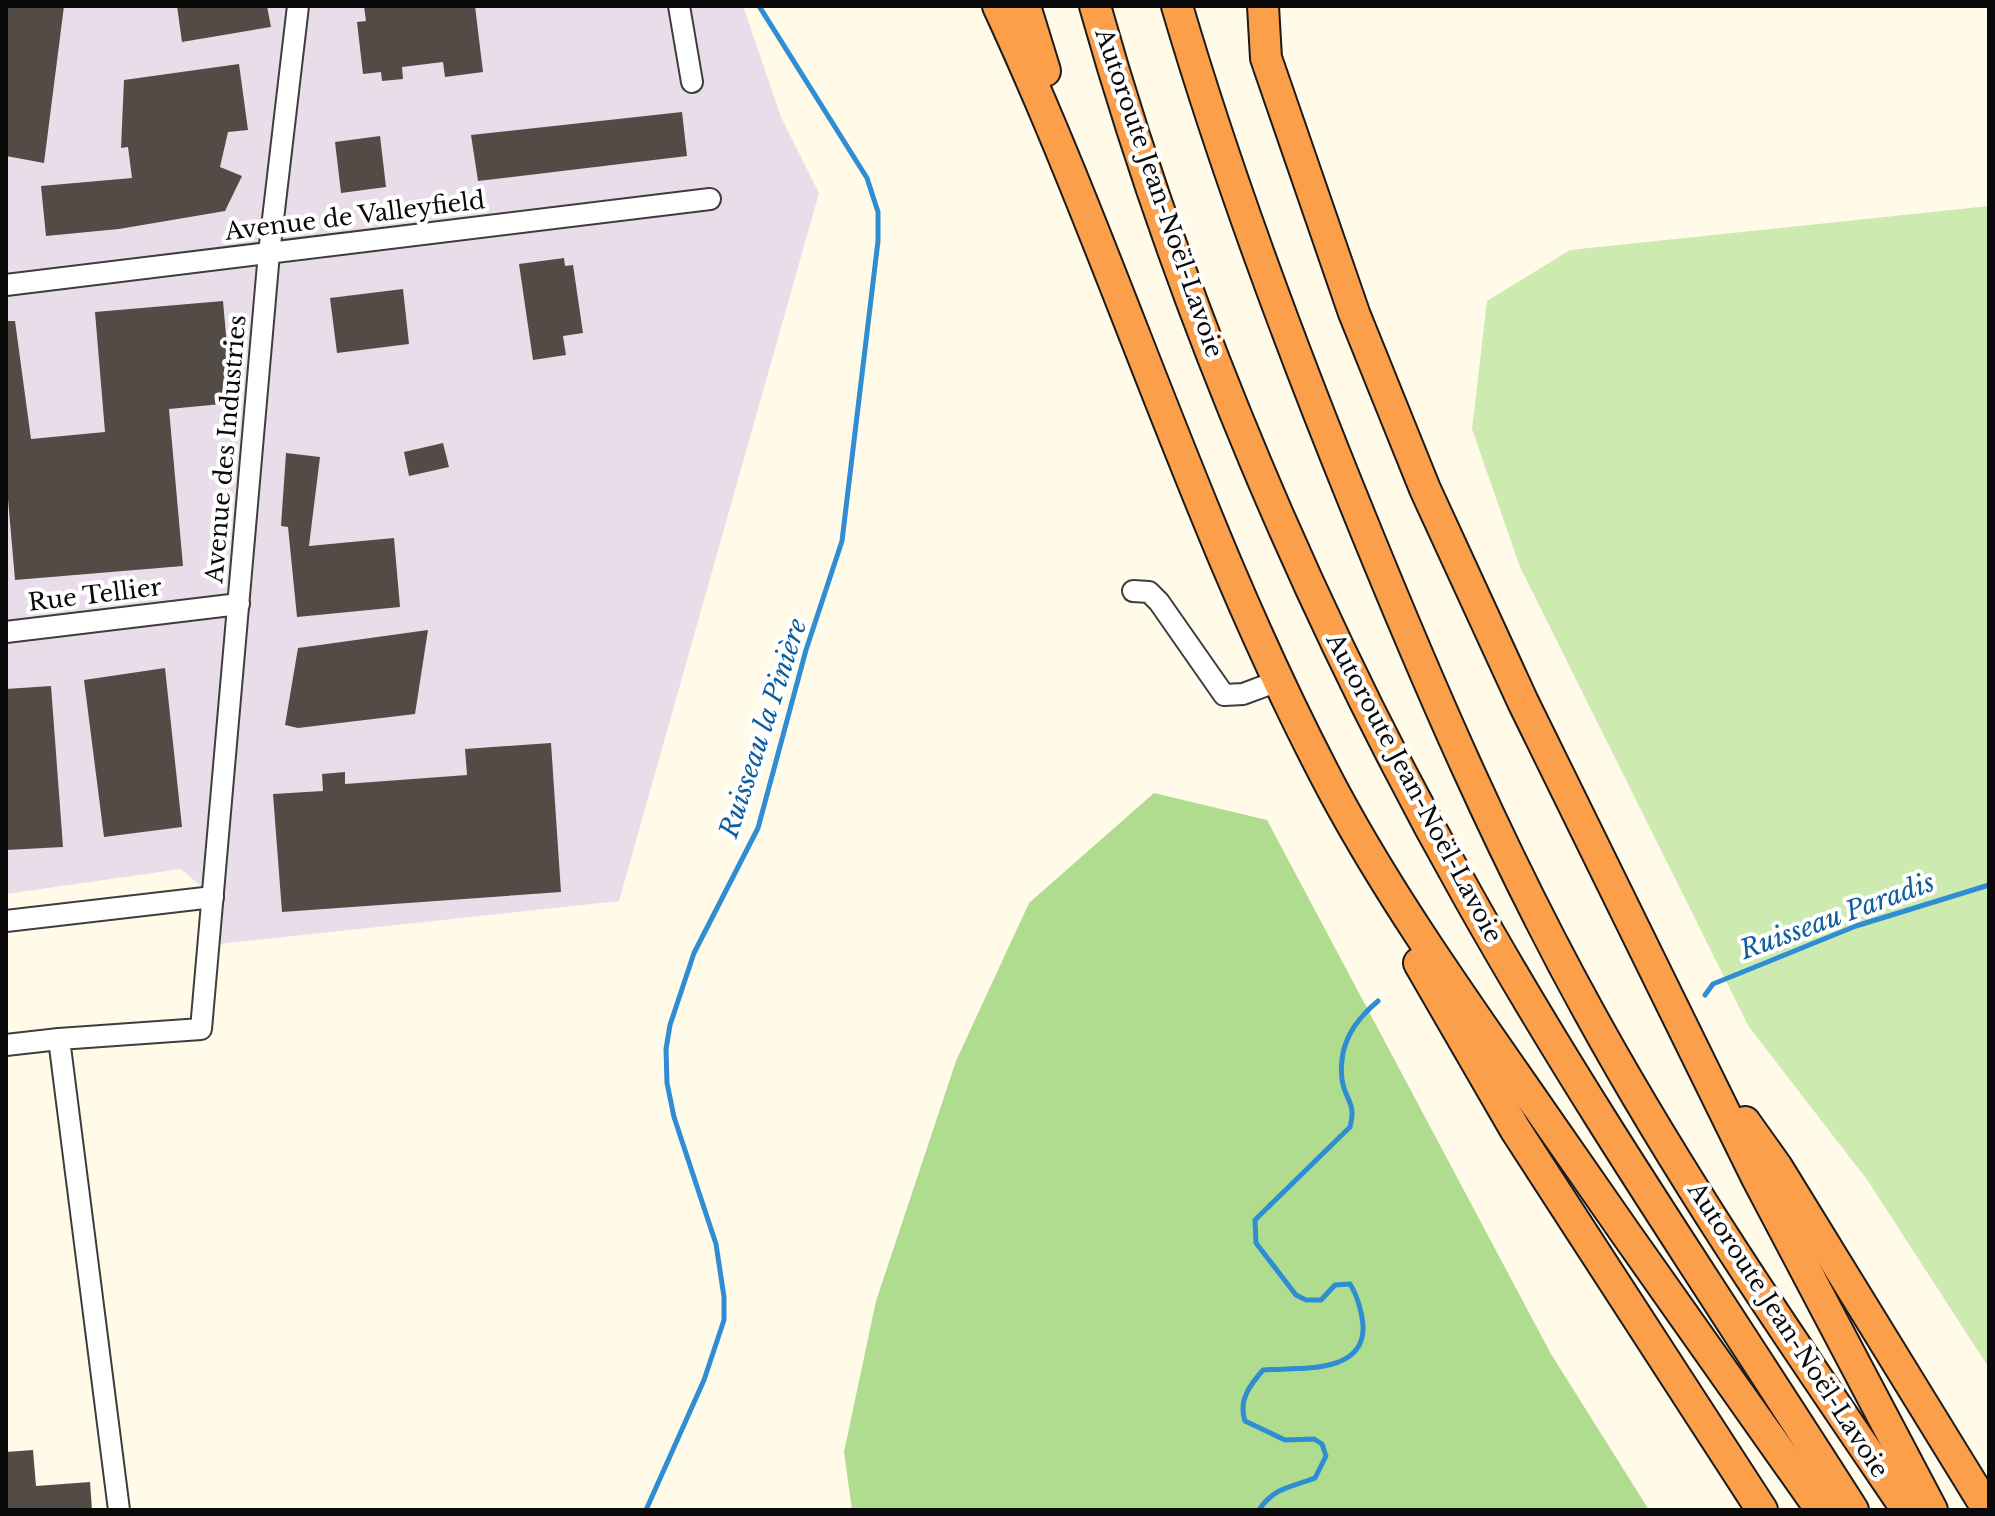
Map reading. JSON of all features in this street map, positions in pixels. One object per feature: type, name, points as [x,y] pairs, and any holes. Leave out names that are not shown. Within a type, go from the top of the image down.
[{"type":"highway","points":[[998,6],[1104,251]]},
{"type":"highway","points":[[1025,6],[1104,251],[1173,442],[1278,681],[1357,844],[1481,1074],[1762,1510]]},
{"type":"highway","name":"Autoroute Jean-Noël-Lavoie","points":[[1095,6],[1135,138],[1236,410],[1318,602],[1380,733],[1447,859],[1532,1005],[1853,1510]]},
{"type":"highway","name":"Autoroute Jean-Noël-Lavoie","points":[[1177,6],[1225,158],[1289,339],[1418,659],[1501,842],[1589,1013],[1675,1158],[1772,1312],[1907,1510]]},
{"type":"highway","points":[[1250,6],[1348,298],[1425,489],[1523,702],[1786,1237],[1932,1510]]},
{"type":"highway","points":[[1263,6],[1266,58]]},
{"type":"highway","points":[[1336,797],[1403,908],[1491,1039],[1821,1510]]},
{"type":"highway","points":[[1695,1053],[1777,1167],[1988,1510]]},
{"type":"street","name":"Avenue des Industries","points":[[59,1039],[201,1029],[269,253],[298,6]]},
{"type":"street","points":[[679,6],[692,82]]},
{"type":"street","name":"Avenue de Valleyfield","points":[[6,285],[710,199]]},
{"type":"street","points":[[1133,591],[1149,592],[1159,602],[1224,695],[1243,694],[1278,681]]},
{"type":"street","name":"Rue Tellier","points":[[6,632],[239,604]]},
{"type":"street","points":[[6,921],[213,897]]},
{"type":"street","points":[[6,1045],[59,1039],[119,1510]]},
{"type":"shaded area","points":[[6,6],[743,6],[781,117],[819,193],[619,901],[209,945],[213,897],[181,869],[6,894]]},
{"type":"green space","points":[[1989,206],[1989,1368],[1868,1181],[1749,1027],[1520,567],[1472,429],[1487,301],[1570,250]]},
{"type":"green space","points":[[1154,793],[1267,820],[1551,1354],[1649,1510],[852,1510],[844,1452],[876,1301],[956,1061],[1029,903]]},
{"type":"building","points":[[6,6],[64,6],[44,163],[6,156]]},
{"type":"building","points":[[177,6],[267,6],[271,27],[182,42]]},
{"type":"building","points":[[364,6],[475,6],[483,72],[445,77],[443,62],[402,67],[403,79],[382,81],[381,72],[363,74],[357,22],[366,21]]},
{"type":"building","points":[[239,64],[248,130],[228,132],[220,167],[242,176],[225,211],[119,229],[46,236],[41,186],[132,178],[128,147],[121,148],[124,80]]},
{"type":"building","points":[[682,112],[687,156],[478,181],[471,135]]},
{"type":"building","points":[[380,136],[386,187],[341,193],[335,142]]},
{"type":"building","points":[[564,258],[565,266],[573,265],[583,333],[563,336],[566,355],[533,360],[519,264]]},
{"type":"building","points":[[403,289],[409,344],[337,353],[330,298]]},
{"type":"building","points":[[223,301],[232,403],[169,409],[183,566],[15,580],[6,476],[6,321],[15,321],[31,439],[105,432],[95,312]]},
{"type":"building","points":[[443,443],[449,467],[409,476],[404,452]]},
{"type":"building","points":[[286,453],[320,457],[309,546],[394,538],[400,607],[297,617],[288,527],[281,526]]},
{"type":"building","points":[[428,630],[415,714],[298,728],[285,725],[298,648]]},
{"type":"building","points":[[165,668],[182,827],[104,837],[84,680]]},
{"type":"building","points":[[51,686],[63,847],[6,850],[6,689]]},
{"type":"building","points":[[551,743],[561,892],[282,912],[273,794],[323,791],[322,774],[345,772],[345,784],[467,775],[465,749]]},
{"type":"building","points":[[33,1450],[36,1486],[90,1482],[92,1510],[6,1510],[6,1452]]},
{"type":"waterway","name":"Ruisseau la Pinière","points":[[646,1510],[704,1380],[724,1320],[724,1297],[716,1244],[674,1117],[667,1083],[666,1049],[670,1025],[694,953],[758,828],[806,650],[842,541],[878,241],[878,212],[867,178],[759,6]]},
{"type":"waterway","name":"Ruisseau Paradis","points":[[1705,995],[1713,984],[1856,926],[1989,885]]},
{"type":"waterway","name":"Ruisseau Paradis","points":[[1259,1510],[1277,1492],[1315,1478],[1326,1456],[1322,1444],[1314,1439],[1285,1440],[1245,1421],[1243,1406],[1250,1387],[1263,1370],[1310,1368],[1341,1361],[1353,1353],[1361,1341],[1363,1325],[1359,1304],[1350,1284],[1335,1285],[1321,1300],[1306,1300],[1296,1295],[1256,1243],[1255,1220],[1350,1127],[1352,1112],[1343,1086],[1341,1067],[1345,1045],[1355,1026],[1378,1001]]}]
